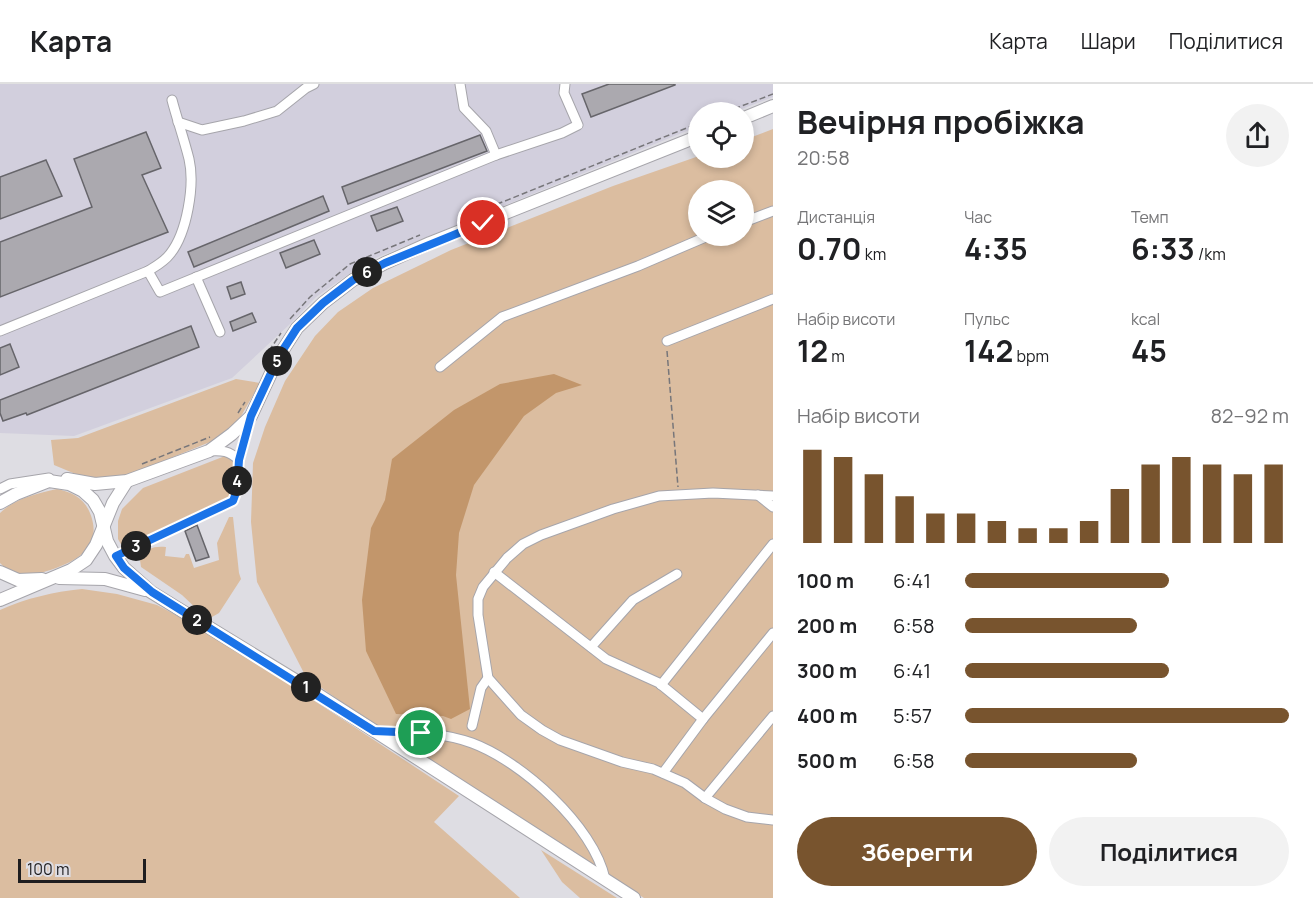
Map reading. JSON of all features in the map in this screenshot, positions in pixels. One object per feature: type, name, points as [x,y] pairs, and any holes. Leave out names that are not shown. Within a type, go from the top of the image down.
[{"type":"main road","points":[[754,114],[773,106]]},
{"type":"main road","points":[[0,503],[52,480],[95,484],[127,481],[209,451],[251,416],[279,356],[297,328],[323,303],[353,280],[430,243],[688,140]]},
{"type":"main road","points":[[52,480],[69,484],[83,491],[93,500],[100,512],[106,542],[124,568],[152,592],[634,898]]},
{"type":"main road","points":[[0,600],[71,570],[86,560],[96,545],[112,503],[127,481]]},
{"type":"main road","points":[[0,572],[18,580],[105,579],[152,592]]},
{"type":"street","points":[[178,122],[202,130],[244,122],[277,111],[314,84]]},
{"type":"street","points":[[460,84],[464,108],[486,132],[496,155]]},
{"type":"street","points":[[148,271],[160,292],[496,155],[562,133],[578,125],[564,93],[565,84]]},
{"type":"street","points":[[0,331],[148,271],[170,255],[182,232],[190,183],[189,161],[172,100]]},
{"type":"street","points":[[754,218],[773,211]]},
{"type":"street","points":[[440,367],[501,317],[638,266],[688,245]]},
{"type":"street","points":[[196,277],[220,332]]},
{"type":"street","points":[[667,341],[773,299]]},
{"type":"street","points":[[116,556],[233,501],[237,490],[239,460],[251,416]]},
{"type":"street","points":[[209,451],[223,450],[239,460]]},
{"type":"street","points":[[0,489],[10,484],[31,480],[52,480]]},
{"type":"street","points":[[773,496],[713,493],[659,496],[635,502],[523,544],[494,572],[483,587],[478,599],[480,630],[488,678],[521,715],[560,740],[663,773],[686,783],[705,798],[725,809],[747,817],[773,820]]},
{"type":"street","points":[[758,495],[773,507]]},
{"type":"street","points":[[662,686],[773,544]]},
{"type":"street","points":[[494,572],[606,659],[662,686],[703,719]]},
{"type":"street","points":[[591,647],[633,600],[677,574]]},
{"type":"street","points":[[663,773],[703,719],[773,633]]},
{"type":"street","points":[[472,726],[481,688],[488,678]]},
{"type":"street","points":[[705,798],[773,716]]},
{"type":"street","points":[[374,731],[439,735],[469,742],[492,751],[515,766],[566,810],[600,861],[605,879]]},
{"type":"path","points":[[752,102],[773,94]]},
{"type":"path","points":[[474,214],[688,127]]},
{"type":"path","points":[[289,321],[310,297],[350,264],[423,234]]},
{"type":"path","points":[[266,357],[283,330]]},
{"type":"path","points":[[667,341],[679,495]]},
{"type":"path","points":[[235,417],[249,396]]},
{"type":"path","points":[[139,465],[217,433]]},
{"type":"shaded area","points":[[0,84],[773,84],[773,97],[754,104],[754,102],[688,102],[688,130],[366,262],[316,297],[232,378],[74,436],[0,433]]},
{"type":"shaded area","points":[[773,129],[773,898],[644,898],[366,719],[306,677],[257,582],[251,522],[253,463],[265,427],[285,381],[315,336],[338,312],[373,288],[451,250],[613,186],[688,160],[688,168],[754,168],[754,136]]},
{"type":"shaded area","points":[[554,374],[582,385],[556,393],[524,416],[474,485],[459,533],[456,575],[470,709],[451,719],[443,716],[396,714],[366,651],[362,600],[371,528],[385,500],[392,459],[454,410],[500,384]]},
{"type":"shaded area","points":[[236,379],[260,383],[240,418],[215,440],[108,481],[78,475],[54,465],[51,440],[78,438]]},
{"type":"shaded area","points":[[225,456],[236,462],[231,499],[123,548],[118,539],[118,521],[122,509],[143,488]]},
{"type":"shaded area","points":[[57,489],[77,496],[90,513],[93,536],[90,544],[84,552],[68,563],[30,577],[24,577],[8,570],[0,563],[0,513],[19,500]]},
{"type":"shaded area","points":[[229,517],[233,517],[241,579],[219,613],[212,617],[200,612],[182,595],[141,567],[140,560],[148,550],[166,547],[165,556],[184,558],[186,554],[189,554],[194,568],[219,560],[217,543]]},
{"type":"shaded area","points":[[82,589],[117,594],[157,605],[219,638],[459,796],[434,822],[520,898],[0,898],[0,610],[40,596]]},
{"type":"shaded area","points":[[541,850],[617,898],[580,898],[562,882]]},
{"type":"building","points":[[609,84],[675,85],[591,117],[582,94]]},
{"type":"building","points":[[146,132],[161,168],[142,175],[168,232],[0,297],[0,242],[92,207],[74,159]]},
{"type":"building","points":[[480,135],[487,151],[348,204],[342,187]]},
{"type":"building","points":[[46,160],[62,196],[0,219],[0,177]]},
{"type":"building","points":[[323,196],[329,211],[194,267],[188,252]]},
{"type":"building","points":[[397,207],[403,221],[377,231],[371,216]]},
{"type":"building","points":[[314,240],[320,254],[286,268],[280,253]]},
{"type":"building","points":[[241,282],[245,294],[231,299],[227,287]]},
{"type":"building","points":[[252,313],[256,322],[233,331],[230,322]]},
{"type":"building","points":[[191,326],[199,347],[27,415],[26,413],[3,421],[0,413],[0,400]]},
{"type":"building","points":[[10,344],[19,367],[0,375],[0,348]]},
{"type":"building","points":[[197,525],[209,557],[196,561],[185,531]]},
{"type":"route","points":[[421,733],[374,731],[152,592],[124,568],[116,556],[233,501],[237,490],[239,460],[251,416],[279,356],[297,328],[323,303],[353,280],[385,263],[483,223]]}]
